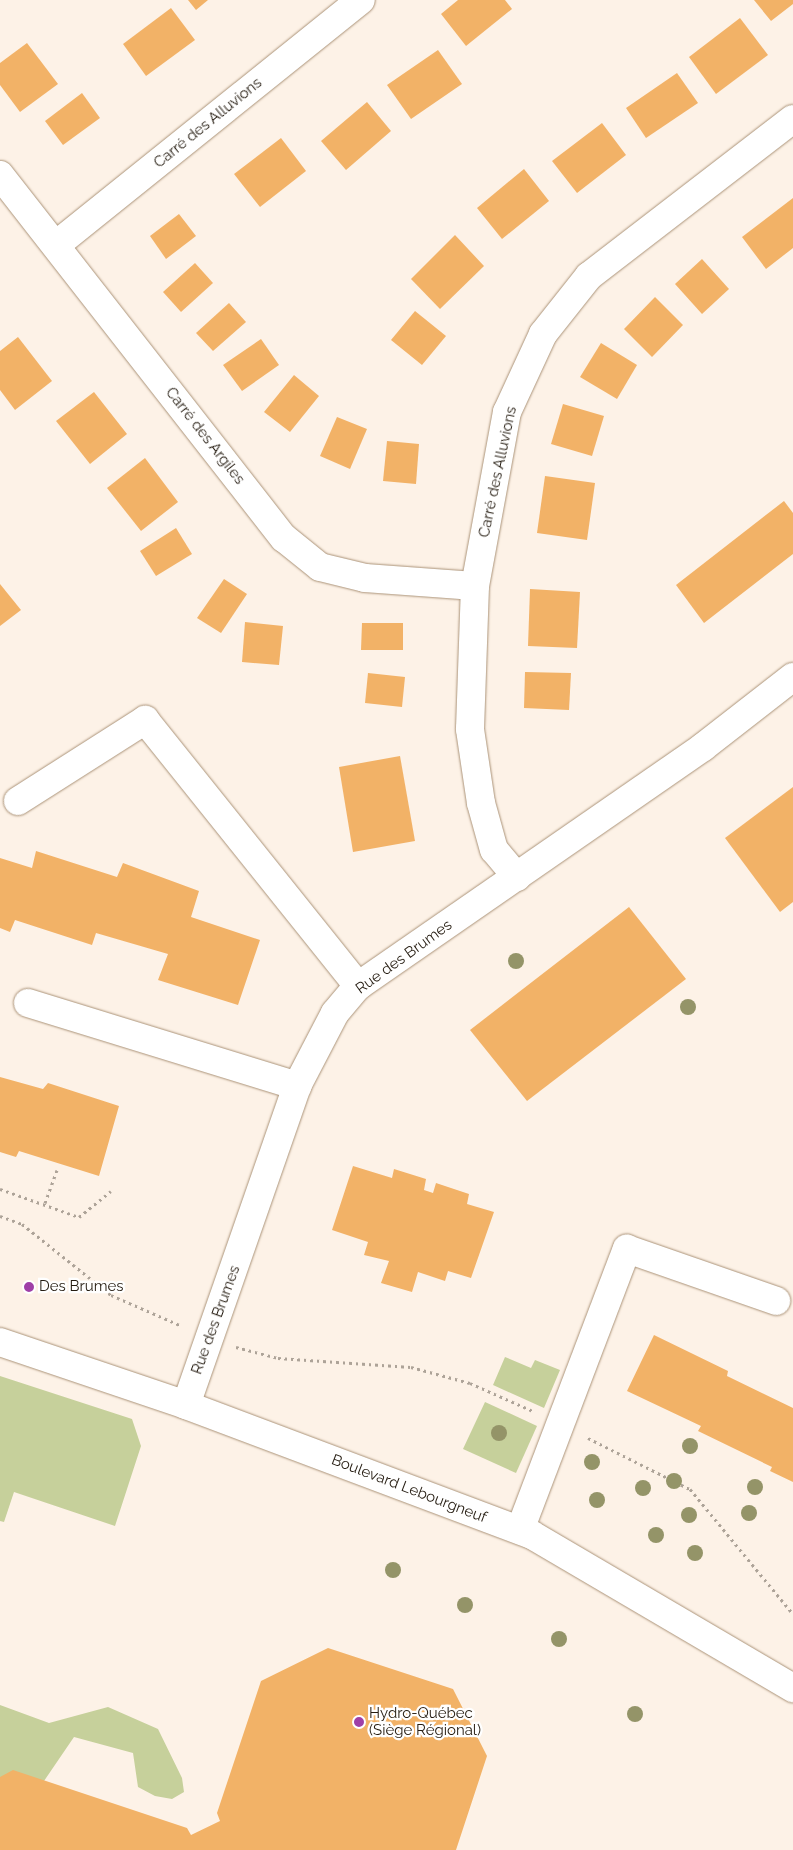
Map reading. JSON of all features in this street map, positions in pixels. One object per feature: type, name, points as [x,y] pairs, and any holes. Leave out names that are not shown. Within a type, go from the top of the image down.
[{"type":"street","name":"Carré des Alluvions","points":[[56,245],[361,0]]},
{"type":"street","name":"Carré des Alluvions","points":[[517,877],[494,850],[481,804],[471,738],[475,586],[507,412],[543,334],[589,276],[793,119]]},
{"type":"street","name":"Carré des Argiles","points":[[0,175],[284,538],[320,567],[365,578],[475,586]]},
{"type":"street","name":"Rue des Brumes","points":[[186,1405],[297,1086],[335,1012],[358,986],[703,747],[793,677]]},
{"type":"street","points":[[18,801],[145,720],[358,986]]},
{"type":"street","points":[[28,1002],[297,1086]]},
{"type":"street","points":[[520,1530],[627,1249],[776,1301]]},
{"type":"street","name":"Boulevard Lebourgneuf","points":[[0,1342],[186,1405],[520,1530],[793,1688]]},
{"type":"path","points":[[45,1203],[57,1170]]},
{"type":"path","points":[[0,1189],[45,1203],[79,1217],[111,1191]]},
{"type":"path","points":[[0,1216],[22,1224],[111,1295],[235,1347],[278,1358],[411,1367],[470,1383],[560,1424],[690,1489],[793,1614]]},
{"type":"green space","points":[[505,1357],[531,1368],[535,1360],[560,1370],[544,1408],[493,1385]]},
{"type":"green space","points":[[0,1376],[132,1419],[141,1446],[115,1526],[14,1492],[4,1522],[0,1521]]},
{"type":"green space","points":[[485,1402],[537,1426],[516,1473],[463,1449]]},
{"type":"green space","points":[[0,1705],[49,1723],[108,1707],[158,1729],[182,1778],[184,1792],[172,1799],[155,1796],[138,1787],[133,1753],[74,1737],[44,1781],[0,1777]]},
{"type":"building","points":[[188,0],[208,0],[196,10]]},
{"type":"building","points":[[458,0],[505,0],[512,9],[466,46],[441,14]]},
{"type":"building","points":[[754,0],[793,0],[793,4],[771,21]]},
{"type":"building","points":[[171,8],[195,40],[146,76],[123,44]]},
{"type":"building","points":[[740,18],[768,55],[716,94],[689,57]]},
{"type":"building","points":[[27,43],[58,84],[20,112],[0,85],[0,63]]},
{"type":"building","points":[[438,50],[462,84],[411,119],[387,85]]},
{"type":"building","points":[[677,73],[698,103],[646,138],[626,108]]},
{"type":"building","points":[[82,93],[100,118],[63,145],[45,121]]},
{"type":"building","points":[[367,102],[391,131],[346,170],[321,141]]},
{"type":"building","points":[[602,123],[626,155],[577,193],[552,161]]},
{"type":"building","points":[[281,138],[306,171],[260,207],[234,174]]},
{"type":"building","points":[[524,169],[549,201],[502,239],[477,208]]},
{"type":"building","points":[[793,198],[793,248],[766,269],[742,237]]},
{"type":"building","points":[[179,214],[196,236],[166,259],[150,236]]},
{"type":"building","points":[[455,235],[484,266],[440,309],[411,279]]},
{"type":"building","points":[[702,259],[729,289],[702,314],[675,284]]},
{"type":"building","points":[[195,263],[213,283],[181,312],[163,292]]},
{"type":"building","points":[[655,297],[683,325],[652,357],[624,329]]},
{"type":"building","points":[[229,303],[246,322],[213,351],[196,333]]},
{"type":"building","points":[[415,311],[446,336],[422,365],[391,340]]},
{"type":"building","points":[[18,337],[52,381],[15,410],[0,390],[0,351]]},
{"type":"building","points":[[261,339],[279,365],[242,391],[223,365]]},
{"type":"building","points":[[601,343],[637,365],[617,399],[580,377]]},
{"type":"building","points":[[294,375],[319,396],[290,432],[264,412]]},
{"type":"building","points":[[94,392],[127,434],[90,464],[56,421]]},
{"type":"building","points":[[563,404],[604,416],[592,456],[551,444]]},
{"type":"building","points":[[337,417],[367,429],[350,469],[320,456]]},
{"type":"building","points":[[387,441],[419,444],[416,484],[383,481]]},
{"type":"building","points":[[145,458],[178,502],[141,531],[107,488]]},
{"type":"building","points":[[545,476],[595,483],[587,540],[537,533]]},
{"type":"building","points":[[784,501],[793,513],[793,554],[704,623],[676,585]]},
{"type":"building","points":[[176,528],[192,554],[156,576],[140,551]]},
{"type":"building","points":[[224,579],[247,594],[221,633],[197,618]]},
{"type":"building","points":[[0,584],[21,610],[0,626]]},
{"type":"building","points":[[530,589],[580,592],[577,648],[528,646]]},
{"type":"building","points":[[245,622],[283,626],[279,665],[242,662]]},
{"type":"building","points":[[362,623],[403,623],[403,650],[361,650]]},
{"type":"building","points":[[525,672],[571,673],[569,710],[524,708]]},
{"type":"building","points":[[368,673],[405,677],[402,707],[365,703]]},
{"type":"building","points":[[400,756],[415,841],[353,852],[339,767]]},
{"type":"building","points":[[793,787],[793,902],[780,912],[725,838]]},
{"type":"building","points":[[36,851],[117,877],[123,863],[199,891],[191,917],[260,940],[238,1005],[158,980],[168,954],[96,933],[92,945],[15,920],[10,932],[0,928],[0,858],[32,868]]},
{"type":"building","points":[[629,907],[686,979],[527,1101],[470,1030]]},
{"type":"building","points":[[0,1077],[43,1089],[48,1083],[119,1106],[99,1176],[19,1151],[16,1157],[0,1152]]},
{"type":"building","points":[[353,1166],[392,1178],[394,1169],[426,1179],[424,1190],[433,1193],[436,1183],[469,1194],[467,1204],[494,1212],[471,1278],[448,1271],[445,1281],[418,1272],[412,1292],[381,1283],[389,1261],[364,1255],[368,1242],[332,1230]]},
{"type":"building","points":[[654,1335],[728,1371],[727,1376],[793,1408],[793,1482],[770,1471],[772,1467],[698,1431],[701,1426],[627,1391]]},
{"type":"building","name":"Hydro-Québec (Siège Régional)","points":[[328,1648],[453,1689],[487,1756],[456,1850],[0,1850],[0,1777],[13,1770],[187,1828],[191,1835],[220,1821],[217,1813],[261,1681]]},
{"type":"place","name":"Des Brumes","points":[[29,1287]]},
{"type":"place","name":"Hydro-Québec (Siège Régional)","points":[[359,1722]]}]
